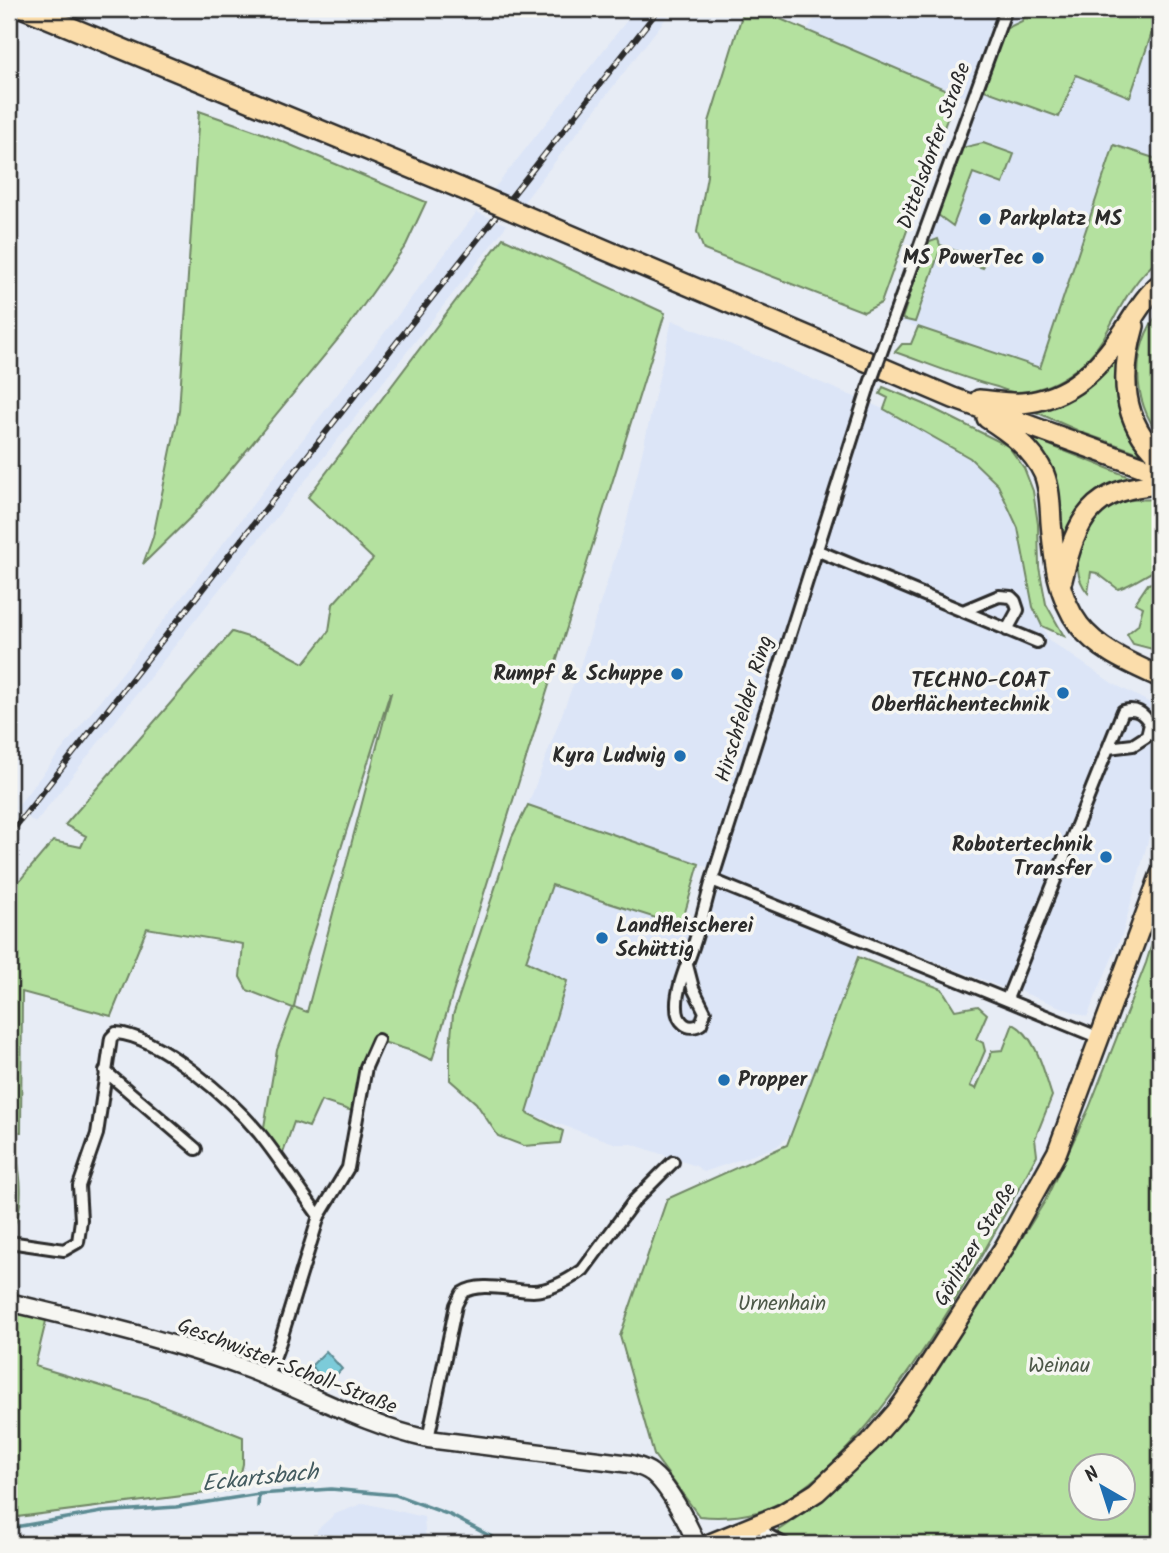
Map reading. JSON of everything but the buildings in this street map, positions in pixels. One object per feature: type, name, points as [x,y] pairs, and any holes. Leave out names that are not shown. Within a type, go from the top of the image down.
[{"type":"highway","points":[[26,9],[460,188],[953,398],[1160,472]]},
{"type":"highway","points":[[953,398],[1019,404],[1052,397],[1079,383],[1098,366],[1160,284]]},
{"type":"highway","points":[[1139,309],[1128,345],[1126,400],[1139,430],[1160,457]]},
{"type":"highway","points":[[953,398],[1010,433],[1031,454],[1043,474],[1049,497],[1055,559],[1066,603],[1078,624],[1106,650],[1160,677]]},
{"type":"highway","points":[[1061,584],[1076,529],[1092,508],[1112,494],[1160,484]]},
{"type":"main road","name":"Görlitzer Straße","points":[[709,1544],[807,1500],[842,1470],[888,1422],[919,1380],[1030,1204],[1057,1152],[1160,875]]},
{"type":"street","name":"Dittelsdorfer Straße","points":[[868,389],[1006,9]]},
{"type":"street","name":"Hirschfelder Ring","points":[[687,965],[693,988],[705,1012],[701,1024],[693,1028],[683,1023],[677,1007],[687,965],[868,389]]},
{"type":"street","points":[[816,550],[1037,642]]},
{"type":"street","points":[[963,611],[999,596],[1011,597],[1018,610],[1007,630]]},
{"type":"street","points":[[1007,999],[1108,748]]},
{"type":"street","points":[[712,880],[1100,1038]]},
{"type":"street","points":[[9,1242],[64,1250],[78,1242],[81,1220],[79,1186],[97,1134],[111,1038],[116,1033],[152,1045],[201,1078],[258,1133],[319,1216]]},
{"type":"street","points":[[267,1377],[281,1342],[319,1216],[348,1168],[366,1067],[377,1040]]},
{"type":"street","points":[[105,1071],[196,1149]]},
{"type":"street","points":[[428,1439],[456,1305],[462,1293],[478,1288],[536,1291],[573,1278],[583,1270],[634,1201],[673,1163]]},
{"type":"street","name":"Geschwister-Scholl-Straße","points":[[9,1302],[153,1338],[267,1377],[343,1412],[400,1433],[428,1439],[631,1464],[650,1471],[662,1483],[696,1544]]},
{"type":"street","points":[[760,1523],[766,1534],[784,1544]]},
{"type":"shaded area","points":[[636,9],[673,9],[523,203],[493,190]]},
{"type":"shaded area","points":[[821,9],[1160,9],[1160,160],[1114,145],[1040,368],[900,321],[979,100],[956,94],[807,30]]},
{"type":"shaded area","points":[[477,212],[507,225],[35,823],[16,808],[189,588]]},
{"type":"shaded area","points":[[672,320],[900,416],[970,458],[998,485],[1018,528],[1033,607],[1049,640],[1112,683],[1160,708],[1160,797],[1123,932],[1087,1017],[865,934],[793,1133],[776,1147],[704,1172],[696,1166],[632,1144],[617,1144],[527,1113],[567,981],[526,961],[552,884],[703,933],[722,872],[528,805],[580,666],[627,520]]},
{"type":"shaded area","points":[[364,1503],[424,1517],[426,1544],[317,1544],[317,1530],[335,1514]]},
{"type":"green space","points":[[744,9],[757,9],[956,94],[881,303],[864,312],[704,250],[697,232],[707,176],[709,122]]},
{"type":"green space","points":[[1022,9],[1160,9],[1130,97],[1076,75],[1059,117],[984,90],[1005,29],[1022,21],[1025,15]]},
{"type":"green space","points":[[199,111],[262,133],[426,202],[406,245],[348,327],[195,513],[143,564],[153,537],[179,411]]},
{"type":"green space","points":[[983,143],[1014,154],[1003,184],[973,173],[953,226],[938,215],[961,148]]},
{"type":"green space","points":[[1114,145],[1160,160],[1160,259],[1135,284],[1104,337],[1088,358],[1056,382],[1030,391],[1015,392],[895,352],[902,344],[911,344],[918,327],[1040,368]]},
{"type":"green space","points":[[503,238],[665,313],[432,1060],[373,1039],[359,1074],[355,1112],[321,1101],[309,1127],[294,1122],[282,1156],[263,1133],[277,1050],[293,1008],[247,990],[240,977],[243,944],[147,928],[111,1016],[22,992],[21,1132],[12,1132],[21,1198],[19,1211],[9,1235],[9,893],[53,841],[81,847],[86,836],[65,825],[232,632],[267,643],[304,663],[329,631],[333,604],[373,559],[308,497]],"holes":[[[391,693],[307,1012],[294,1007],[300,978]]]},
{"type":"green space","points":[[938,239],[940,245],[985,262],[983,268],[939,253],[915,322],[902,319],[927,243]]},
{"type":"green space","points":[[1160,312],[1160,435],[1150,422],[1144,406],[1138,373],[1144,340],[1150,325]]},
{"type":"green space","points":[[1117,353],[1151,457],[1086,434],[1031,410],[1059,404],[1081,392],[1100,375]]},
{"type":"green space","points":[[883,387],[924,404],[1008,446],[1024,468],[1033,491],[1038,524],[1039,567],[1046,604],[1064,636],[1042,626],[1033,607],[1018,528],[998,485],[970,458],[884,409],[888,398],[880,394]]},
{"type":"green space","points":[[1032,438],[1132,478],[1123,484],[1060,550],[1030,441]]},
{"type":"green space","points":[[1154,499],[1160,501],[1160,568],[1118,589],[1097,573],[1091,572],[1088,593],[1081,581],[1078,555],[1089,528],[1098,516],[1121,502]]},
{"type":"green space","points":[[1160,581],[1160,651],[1133,644],[1127,634],[1138,625],[1143,607],[1135,603],[1148,584]]},
{"type":"green space","points":[[528,805],[699,864],[681,926],[552,885],[526,961],[567,981],[527,1113],[563,1131],[560,1143],[524,1146],[498,1136],[476,1103],[450,1080],[450,1047],[453,1015],[512,837]]},
{"type":"green space","name":"Weinau","points":[[1160,918],[1160,1544],[758,1544],[805,1512],[851,1471],[904,1413],[978,1308],[1045,1201],[1089,1108],[1146,963]]},
{"type":"green space","name":"Urnenhain","points":[[858,957],[942,989],[955,1010],[978,1006],[987,1014],[976,1039],[983,1043],[985,1051],[970,1086],[976,1089],[992,1051],[1003,1050],[1013,1024],[1028,1037],[1034,1046],[1052,1096],[1035,1139],[1037,1155],[954,1302],[918,1358],[879,1411],[839,1457],[798,1492],[757,1512],[728,1517],[699,1516],[654,1455],[620,1336],[667,1199],[787,1145]]},
{"type":"green space","points":[[9,1306],[47,1317],[35,1366],[151,1401],[243,1437],[243,1464],[237,1489],[9,1518]]},
{"type":"water","points":[[326,1351],[342,1369],[328,1383],[311,1366]]},
{"type":"waterway","name":"Eckartsbach","points":[[9,1528],[102,1512],[176,1507],[259,1494],[331,1489],[396,1495],[450,1515],[505,1544]]},
{"type":"waterway","points":[[258,1506],[259,1494]]},
{"type":"railway","points":[[9,835],[659,9]]},
{"type":"place","name":"Parkplatz MS","points":[[985,219]]},
{"type":"place","name":"MS PowerTec","points":[[1038,258]]},
{"type":"place","name":"Rumpf & Schuppe","points":[[677,674]]},
{"type":"place","name":"TECHNO-COAT Oberflächentechnik","points":[[1063,693]]},
{"type":"place","name":"Kyra Ludwig","points":[[680,756]]},
{"type":"place","name":"Robotertechnik Transfer","points":[[1106,857]]},
{"type":"place","name":"Landfleischerei Schüttig","points":[[602,938]]},
{"type":"place","name":"Propper","points":[[724,1080]]}]
